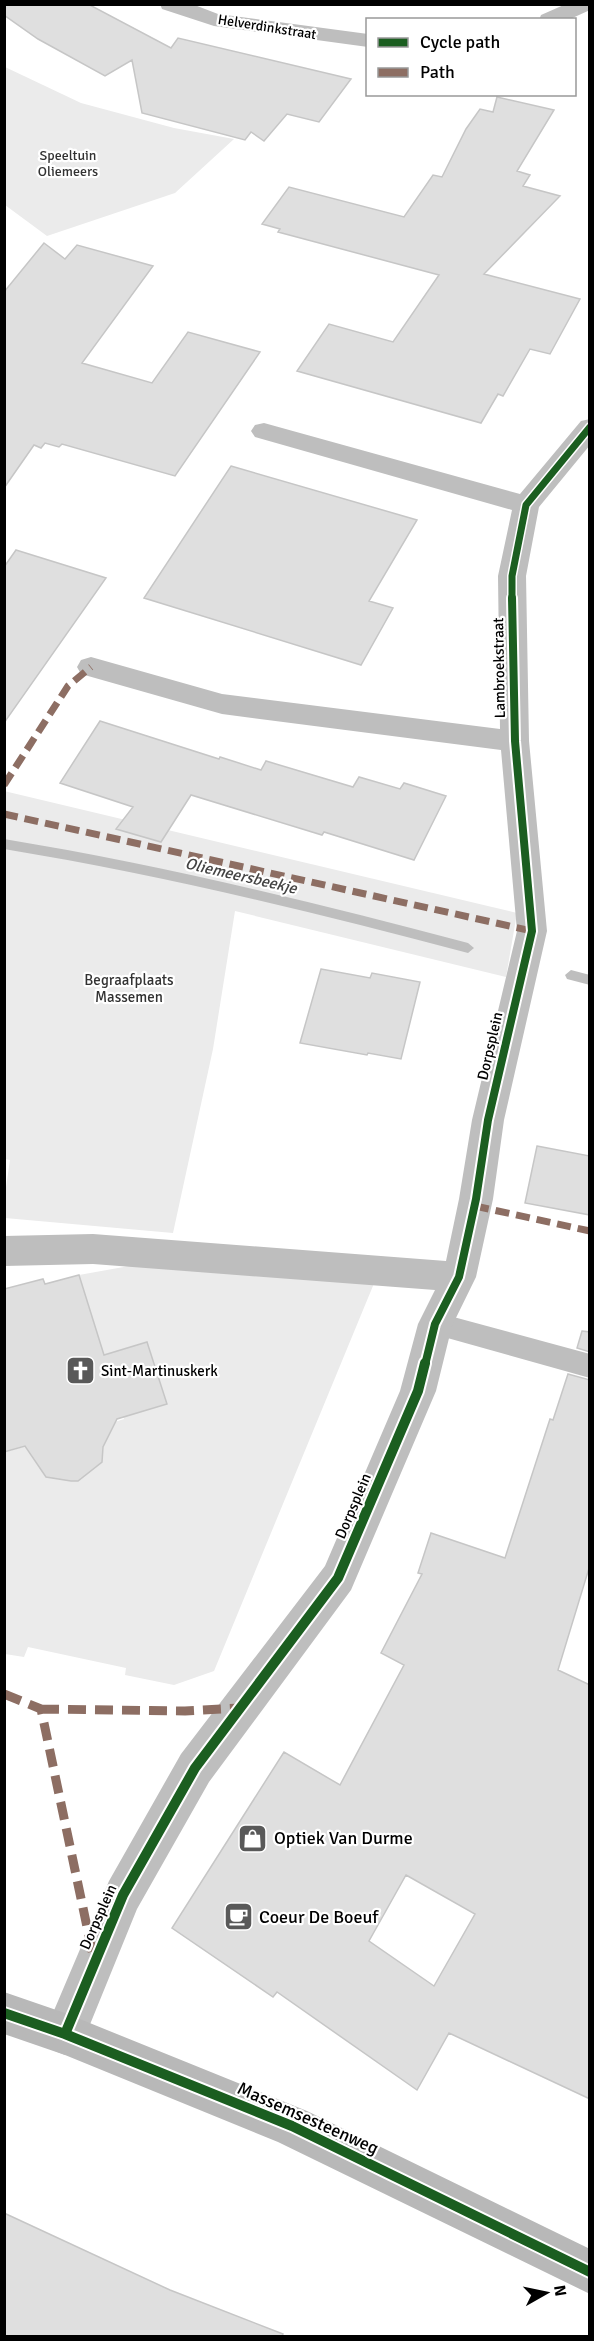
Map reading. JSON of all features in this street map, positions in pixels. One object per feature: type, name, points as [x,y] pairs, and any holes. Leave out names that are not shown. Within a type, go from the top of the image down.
[{"type":"main road","name":"Massemsesteenweg","points":[[4,2013],[65,2034],[292,2126],[590,2272]]},
{"type":"street","name":"Helverdinkstraat","points":[[170,4],[214,20],[366,41]]},
{"type":"street","points":[[554,18],[585,4]]},
{"type":"street","name":"Lambroekstraat","points":[[532,931],[515,741],[512,576],[526,505],[590,427]]},
{"type":"street","points":[[264,431],[526,505]]},
{"type":"street","name":"Lambroekstraat","points":[[91,667],[222,704],[515,741]]},
{"type":"street","name":"Dorpsplein","points":[[65,2034],[123,1895],[195,1768],[338,1578],[418,1391],[435,1324],[459,1277],[476,1199],[488,1120],[532,931]]},
{"type":"street","points":[[4,1251],[93,1249],[459,1277]]},
{"type":"lane","points":[[435,1324],[590,1366]]},
{"type":"green space","name":"Speeltuin Oliemeers","points":[[5,67],[81,103],[174,128],[234,139],[175,193],[47,236],[5,205]]},
{"type":"green space","name":"Begraafplaats Massemen","points":[[4,791],[517,913],[506,977],[235,911],[213,1049],[173,1233],[5,1218],[5,1194],[10,1160],[4,1159]]},
{"type":"green space","points":[[157,1261],[375,1281],[214,1671],[174,1685],[125,1675],[126,1668],[28,1647],[24,1657],[5,1654],[4,1450],[6,1452],[36,1443],[88,1473],[92,1470],[89,1467],[93,1429],[124,1419],[123,1416],[166,1404],[147,1343],[104,1356],[79,1275]]},
{"type":"building","points":[[4,4],[88,4],[171,48],[178,38],[351,79],[319,122],[287,114],[264,141],[251,132],[245,140],[142,113],[132,60],[105,76],[38,39],[4,15]]},
{"type":"building","points":[[497,97],[554,110],[517,171],[530,175],[523,186],[560,196],[484,274],[580,299],[550,354],[530,349],[503,396],[498,394],[481,423],[297,371],[329,324],[393,342],[439,275],[278,232],[280,229],[262,224],[289,187],[404,217],[433,175],[442,177],[466,129],[480,109],[493,112]]},
{"type":"building","points":[[44,243],[65,259],[77,245],[153,266],[82,363],[152,383],[188,332],[260,352],[175,476],[62,444],[59,447],[45,443],[41,448],[34,445],[4,488],[4,292]]},
{"type":"building","points":[[231,466],[417,520],[369,601],[393,608],[361,665],[144,598]]},
{"type":"building","points":[[16,550],[106,578],[4,723],[4,567]]},
{"type":"building","points":[[100,721],[261,770],[266,761],[353,787],[359,777],[400,789],[404,783],[446,796],[414,860],[191,795],[161,842],[116,829],[133,807],[60,783]]},
{"type":"building","points":[[321,969],[370,978],[372,973],[420,982],[401,1059],[300,1043]]},
{"type":"building","points":[[537,1146],[590,1156],[590,1215],[525,1203]]},
{"type":"building","name":"Sint-Martinuskerk","points":[[79,1275],[104,1355],[147,1342],[167,1404],[117,1419],[103,1447],[102,1462],[78,1481],[71,1481],[46,1477],[25,1446],[4,1452],[4,1289],[43,1279],[45,1284]]},
{"type":"building","points":[[582,1331],[590,1332],[590,1352],[577,1348]]},
{"type":"building","points":[[568,1374],[590,1380],[590,1565],[558,1670],[590,1685],[590,2099],[449,2033],[417,2090],[277,1992],[273,1997],[172,1928],[284,1752],[340,1785],[404,1665],[381,1653],[422,1574],[418,1573],[431,1533],[505,1558],[550,1419],[553,1420]],"holes":[[[406,1875],[475,1914],[434,1986],[369,1941]]]},
{"type":"building","points":[[4,2213],[170,2290],[283,2334],[282,2337],[4,2337]]},
{"type":"waterway","name":"Oliemeersbeekje","points":[[4,844],[121,865],[238,890],[468,948]]},
{"type":"waterway","name":"Oliemeersbeekje","points":[[571,975],[590,980]]},
{"type":"marked path","points":[[4,785],[68,686],[91,667]]},
{"type":"marked path","points":[[4,814],[532,931]]},
{"type":"marked path","points":[[475,1206],[590,1231]]},
{"type":"marked path","points":[[4,1694],[41,1709],[94,1960]]},
{"type":"marked path","points":[[41,1709],[185,1711],[240,1708]]},
{"type":"cycle path","points":[[65,2034],[123,1895],[195,1768],[338,1578],[418,1391],[435,1324],[459,1277],[476,1199],[488,1120],[532,931],[515,741],[512,576],[526,505],[590,427]]},
{"type":"cycle path","points":[[4,2013],[65,2034],[292,2126],[590,2272]]},
{"type":"place","name":"Sint-Martinuskerk","points":[[80,1371]]},
{"type":"place","name":"Optiek Van Durme","points":[[253,1838]]},
{"type":"place","name":"Coeur De Boeuf","points":[[238,1917]]}]
